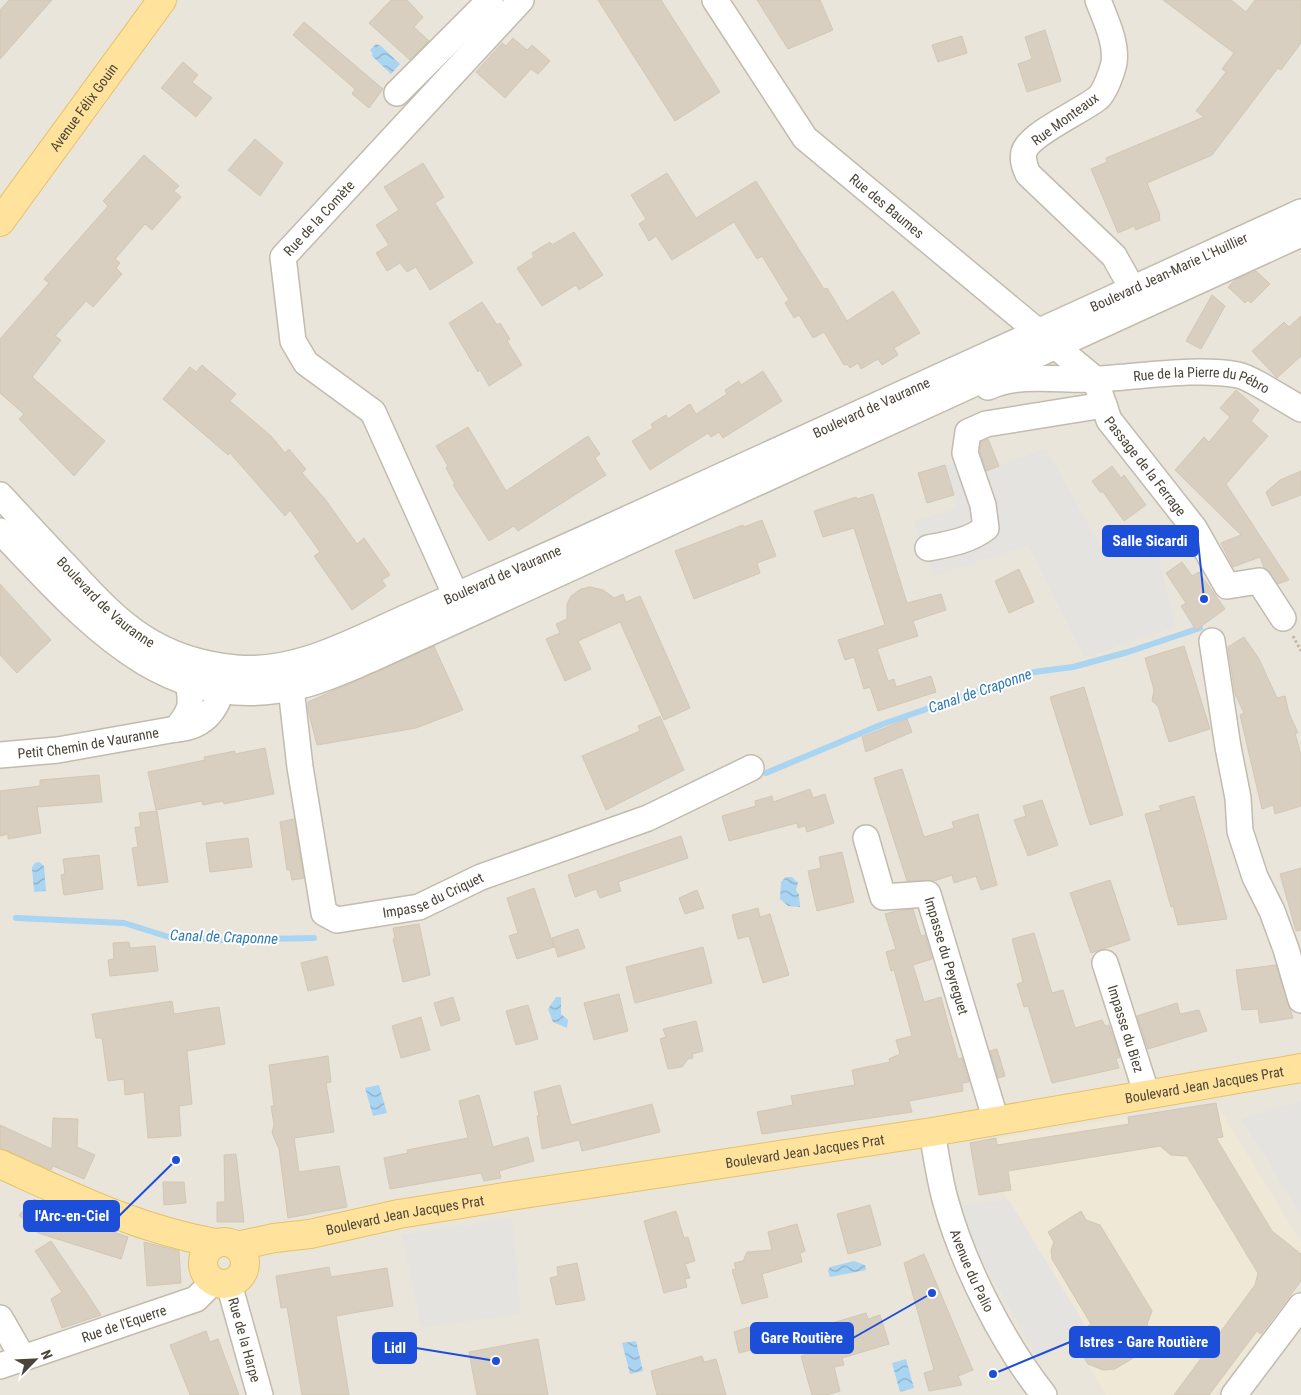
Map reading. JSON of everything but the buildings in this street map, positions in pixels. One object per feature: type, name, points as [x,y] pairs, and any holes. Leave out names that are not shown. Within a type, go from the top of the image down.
[{"type":"main road","name":"Avenue Félix Gouin","points":[[2,218],[162,0]]},
{"type":"main road","name":"Boulevard Jean Jacques Prat","points":[[0,1164],[112,1215],[177,1236],[224,1264],[274,1238],[310,1234],[399,1214],[932,1132],[1301,1068]]},
{"type":"street","points":[[398,93],[490,0]]},
{"type":"street","name":"Rue de la Comète","points":[[456,596],[373,412],[306,363],[293,341],[283,257],[522,0]]},
{"type":"street","name":"Rue des Baumes","points":[[715,0],[805,138],[1095,379]]},
{"type":"street","name":"Rue Monteaux","points":[[1098,0],[1112,38],[1114,63],[1106,84],[1100,96],[1034,139],[1024,150],[1023,162],[1028,174],[1114,256],[1132,288]]},
{"type":"street","name":"Boulevard Jean-Marie L'Huillier","points":[[1045,338],[1132,288],[1301,212]]},
{"type":"street","name":"Boulevard Jean-Marie L'Huillier","points":[[1045,338],[1301,234]]},
{"type":"street","name":"Boulevard de Vauranne","points":[[0,495],[104,608],[126,627],[158,647],[189,659],[236,668],[294,663],[353,641],[1045,338]]},
{"type":"street","name":"Boulevard de Vauranne","points":[[0,531],[105,637],[151,667],[199,688],[222,691],[291,688],[329,676],[374,658],[957,390],[1045,338]]},
{"type":"street","name":"Rue de la Pierre du Pébro","points":[[1095,379],[1184,373],[1239,375],[1301,409]]},
{"type":"street","name":"Boulevard de Vauranne","points":[[957,390],[976,393],[996,384],[1036,378],[1095,379]]},
{"type":"street","name":"Passage de la Ferrage","points":[[1095,379],[1109,420],[1194,528],[1227,586],[1259,581],[1283,618]]},
{"type":"street","points":[[928,548],[961,541],[977,535],[986,528],[983,505],[965,453],[968,432],[986,424],[1104,406]]},
{"type":"street","points":[[1212,641],[1228,747],[1238,798],[1240,831],[1255,877],[1272,911],[1286,949],[1301,1000]]},
{"type":"street","name":"Petit Chemin de Vauranne","points":[[176,730],[189,714],[192,701],[188,683],[189,659]]},
{"type":"street","name":"Petit Chemin de Vauranne","points":[[0,755],[58,750],[188,728],[202,722],[219,700],[222,691],[224,666]]},
{"type":"street","name":"Impasse du Criquet","points":[[291,688],[300,767],[324,913],[337,920],[419,907],[481,877],[648,818],[751,768]]},
{"type":"street","name":"Impasse du Peyreguet","points":[[866,838],[883,897],[928,894],[996,1121]]},
{"type":"street","name":"Impasse du Biez","points":[[1105,963],[1147,1095]]},
{"type":"street","name":"Avenue du Palio","points":[[932,1132],[945,1200],[965,1254],[1003,1333],[1044,1395]]},
{"type":"street","name":"Rue de l'Equerre","points":[[0,1366],[196,1299],[224,1264]]},
{"type":"street","name":"Rue de la Harpe","points":[[224,1264],[260,1395]]},
{"type":"street","points":[[1234,1395],[1301,1306]]},
{"type":"street","points":[[0,1318],[23,1358]]},
{"type":"shaded area","points":[[0,0],[1301,0],[1301,1395],[0,1395]]},
{"type":"shaded area","points":[[1046,448],[1106,556],[1156,547],[1176,627],[1084,658],[1028,545],[933,576],[914,522],[958,508],[945,465],[975,457],[981,473]]},
{"type":"shaded area","points":[[1301,1101],[1301,1214],[1241,1119]]},
{"type":"shaded area","points":[[1216,1103],[1301,1243],[1301,1281],[1216,1395],[1106,1395],[1072,1337],[1003,1192],[979,1195],[970,1143]]},
{"type":"shaded area","points":[[1009,1200],[1086,1327],[1039,1361],[973,1243],[962,1207],[965,1205]]},
{"type":"shaded area","points":[[512,1218],[521,1314],[421,1327],[402,1235]]},
{"type":"water","points":[[376,44],[381,46],[400,64],[391,74],[371,55],[373,54],[370,50]]},
{"type":"water","points":[[39,862],[44,866],[46,891],[34,892],[32,867],[35,863]]},
{"type":"water","points":[[786,877],[792,877],[798,883],[796,890],[799,895],[800,907],[788,906],[780,899],[781,882]]},
{"type":"water","points":[[556,997],[561,997],[561,1014],[568,1020],[567,1028],[553,1022],[548,1009]]},
{"type":"water","points":[[379,1085],[387,1113],[373,1116],[365,1088]]},
{"type":"water","points":[[854,1261],[865,1265],[866,1270],[830,1277],[828,1271],[830,1267]]},
{"type":"water","points":[[636,1341],[643,1371],[630,1374],[622,1343]]},
{"type":"water","points":[[906,1359],[914,1388],[900,1392],[892,1363]]},
{"type":"waterway","name":"Canal de Craponne","points":[[766,773],[883,724],[1034,672],[1073,667],[1128,652],[1200,628]]},
{"type":"waterway","name":"Canal de Craponne","points":[[16,918],[124,923],[169,937],[220,940],[314,938]]},
{"type":"place","name":"Salle Sicardi","points":[[1204,599]]},
{"type":"place","name":"l'Arc-en-Ciel","points":[[176,1160]]},
{"type":"place","name":"Gare Routière","points":[[932,1293]]},
{"type":"place","name":"Lidl","points":[[496,1361]]},
{"type":"place","name":"Istres - Gare Routière","points":[[993,1374]]}]
